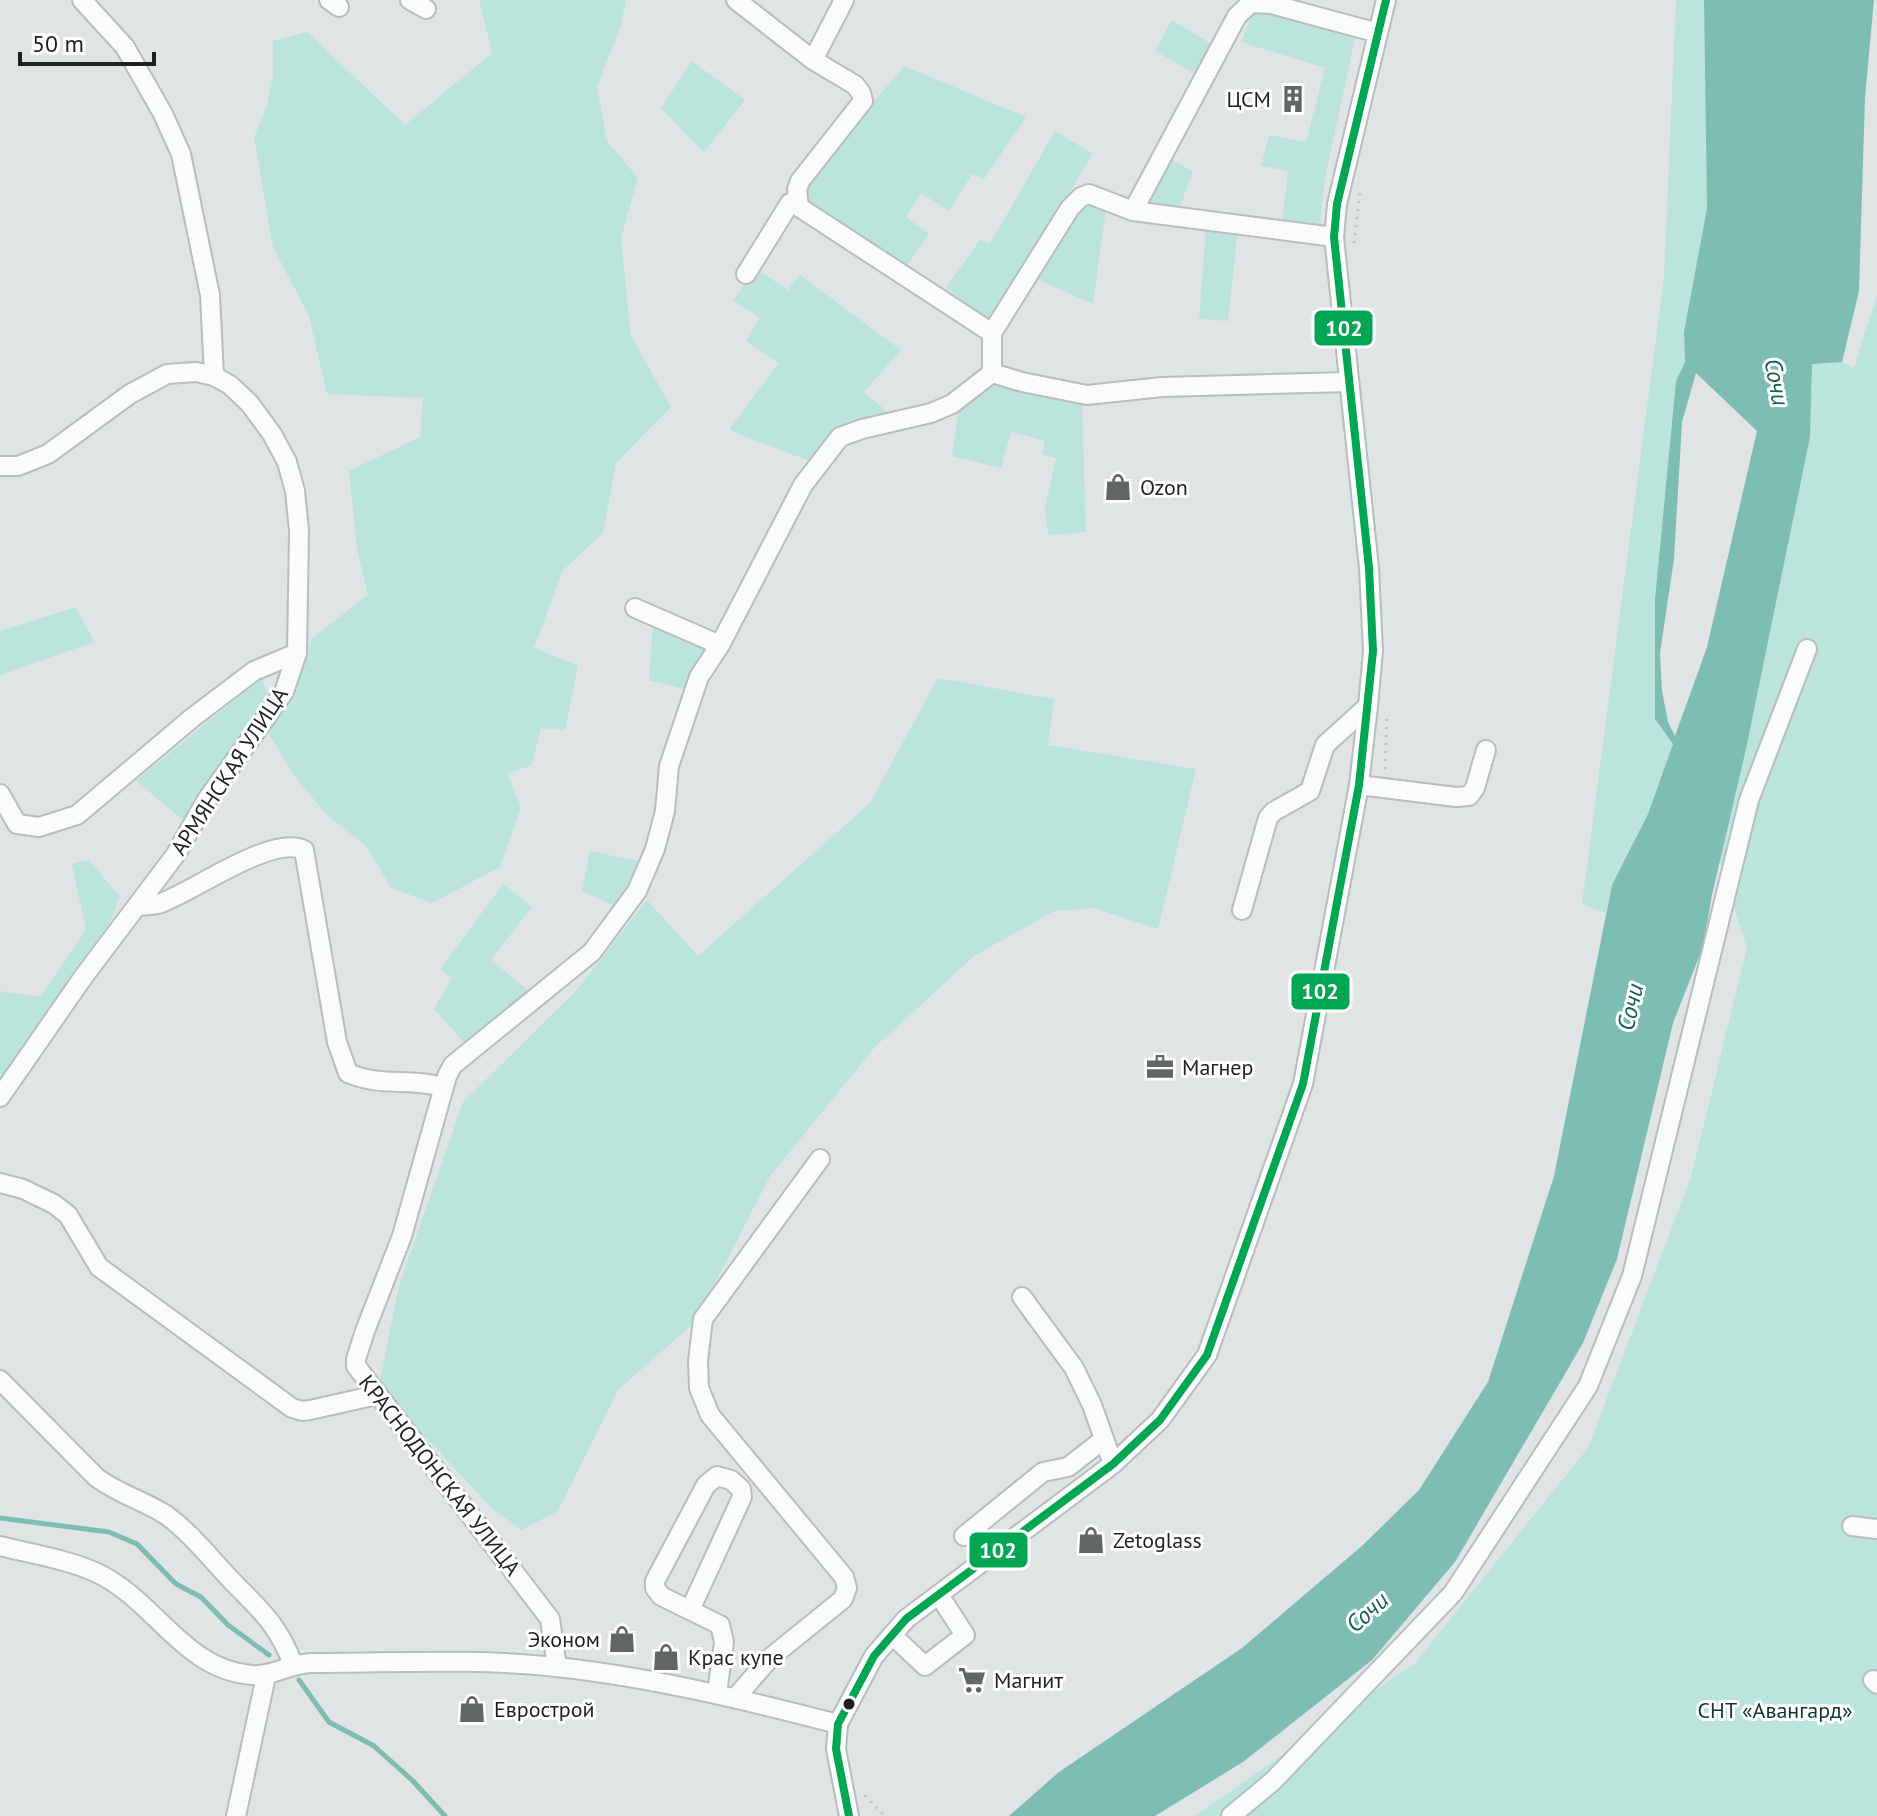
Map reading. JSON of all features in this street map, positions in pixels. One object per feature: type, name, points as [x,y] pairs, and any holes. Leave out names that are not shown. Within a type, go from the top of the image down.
[{"type":"street","points":[[0,466],[18,466],[48,454],[130,394],[167,374],[196,372],[214,376],[210,295],[181,154],[163,114],[125,47],[82,0]]},
{"type":"street","points":[[736,0],[813,60],[855,85],[861,93],[863,101],[800,181],[797,189],[799,207],[992,333]]},
{"type":"street","points":[[813,60],[844,0]]},
{"type":"street","points":[[849,1816],[836,1749],[838,1724],[874,1656],[906,1619],[1113,1464],[1160,1420],[1207,1355],[1303,1084],[1359,785],[1373,651],[1372,613],[1334,237],[1337,204],[1386,0]]},
{"type":"street","points":[[1133,211],[1237,16],[1251,3],[1271,4],[1378,33]]},
{"type":"street","points":[[1334,237],[1133,211],[1089,194],[1081,197],[1054,231],[992,333],[992,373],[1087,395],[1162,387],[1349,382]]},
{"type":"street","points":[[746,274],[790,203]]},
{"type":"street","name":"КРАСНОДОНСКАЯ УЛИЦА","points":[[557,1667],[550,1619],[359,1372],[356,1359],[402,1236],[442,1087],[453,1065],[592,952],[637,891],[655,849],[665,811],[669,766],[699,677],[720,645],[803,485],[840,437],[931,413],[952,404],[992,373]]},
{"type":"street","name":"АРМЯНСКАЯ УЛИЦА","points":[[0,1097],[176,854],[206,801],[284,692],[297,653],[299,531],[295,491],[287,462],[272,434],[250,404],[230,385],[214,376]]},
{"type":"street","points":[[635,608],[720,645]]},
{"type":"street","points":[[1231,1816],[1273,1781],[1453,1593],[1588,1386],[1632,1276],[1749,800],[1807,649]]},
{"type":"street","points":[[0,794],[17,824],[39,827],[77,815],[192,718],[254,671],[297,653]]},
{"type":"street","points":[[1242,910],[1268,818],[1310,791],[1325,745],[1368,706]]},
{"type":"street","points":[[1359,785],[1469,796],[1475,788],[1486,750]]},
{"type":"street","points":[[137,906],[159,904],[282,846],[295,845],[304,850],[337,1042],[348,1073],[369,1082],[429,1083],[442,1087]]},
{"type":"street","points":[[727,1695],[843,1599],[847,1588],[844,1577],[710,1415],[699,1388],[698,1361],[703,1319],[820,1159]]},
{"type":"street","points":[[0,1183],[23,1189],[68,1215],[99,1267],[292,1408],[310,1410],[377,1395]]},
{"type":"street","points":[[1022,1297],[1074,1368],[1092,1405],[1113,1464]]},
{"type":"street","points":[[0,1380],[96,1477],[112,1490],[165,1515],[224,1571],[266,1613],[286,1644],[293,1664]]},
{"type":"street","points":[[964,1536],[1043,1472],[1068,1467],[1104,1439]]},
{"type":"street","points":[[691,1608],[742,1497],[741,1489],[731,1480],[717,1476],[706,1485],[655,1581],[655,1588],[661,1596],[691,1608],[720,1625],[727,1695]]},
{"type":"street","points":[[1011,1499],[1031,1527]]},
{"type":"street","points":[[1852,1526],[1877,1529]]},
{"type":"street","points":[[0,1546],[96,1572],[138,1599],[213,1667],[258,1676],[293,1664],[492,1662],[557,1667],[727,1695],[838,1724]]},
{"type":"street","points":[[892,1635],[925,1666],[965,1635],[939,1595]]},
{"type":"street","points":[[236,1816],[258,1676]]},
{"type":"path","points":[[1353,256],[1361,186]]},
{"type":"path","points":[[1385,789],[1387,702]]},
{"type":"path","points":[[858,1788],[884,1816]]},
{"type":"green space","points":[[479,0],[626,0],[621,25],[597,87],[607,141],[638,178],[621,238],[631,336],[671,407],[616,463],[603,533],[563,570],[534,648],[578,666],[565,730],[541,728],[532,765],[507,774],[521,807],[500,867],[432,903],[391,888],[367,847],[328,816],[296,778],[265,728],[294,699],[312,638],[368,595],[357,549],[349,471],[420,437],[423,398],[327,394],[309,316],[273,247],[254,137],[267,106],[273,76],[273,41],[307,32],[405,125],[492,53]]},
{"type":"green space","points":[[1676,0],[1704,0],[1707,208],[1684,332],[1685,362],[1676,381],[1655,599],[1655,719],[1673,744],[1648,814],[1612,885],[1606,913],[1582,904],[1664,277]]},
{"type":"green space","points":[[1255,7],[1356,34],[1325,178],[1320,226],[1282,223],[1288,171],[1261,166],[1269,135],[1306,142],[1325,68],[1241,42]]},
{"type":"green space","points":[[1172,20],[1216,47],[1199,76],[1155,51]]},
{"type":"green space","points":[[692,61],[745,100],[704,152],[661,108]]},
{"type":"green space","points":[[904,66],[1026,117],[984,179],[972,174],[949,211],[921,193],[906,217],[929,234],[905,268],[807,202],[805,183]]},
{"type":"green space","points":[[1055,131],[1093,154],[990,322],[946,288],[980,240],[990,244]]},
{"type":"green space","points":[[1168,158],[1193,171],[1181,204],[1175,211],[1142,205]]},
{"type":"green space","points":[[1089,203],[1106,209],[1093,304],[1034,278],[1080,206]]},
{"type":"green space","points":[[1206,226],[1238,229],[1228,321],[1199,319]]},
{"type":"green space","points":[[756,269],[788,290],[800,275],[901,350],[864,392],[890,414],[814,463],[729,430],[779,363],[746,341],[760,318],[733,300]]},
{"type":"green space","name":"СНТ «Авангард»","points":[[1877,294],[1877,1816],[1195,1816],[1415,1663],[1588,1448],[1691,1177],[1747,948],[1719,860],[1746,749],[1810,437],[1812,364],[1842,362],[1854,368]]},
{"type":"green space","points":[[994,378],[1082,401],[1086,532],[1048,535],[1045,508],[1056,458],[1042,454],[1045,441],[1011,432],[1001,468],[952,456],[959,406]]},
{"type":"green space","points":[[76,607],[94,642],[0,675],[0,631]]},
{"type":"green space","points":[[653,623],[711,647],[688,690],[649,680]]},
{"type":"green space","points":[[261,678],[270,696],[183,820],[136,781]]},
{"type":"green space","points":[[938,678],[1054,699],[1048,745],[1196,769],[1158,929],[1094,908],[1054,911],[974,956],[875,1047],[770,1176],[695,1322],[618,1390],[558,1511],[521,1530],[491,1507],[395,1405],[377,1395],[399,1286],[463,1102],[577,990],[647,900],[698,956],[870,803]]},
{"type":"green space","points":[[590,851],[642,862],[619,908],[582,891]]},
{"type":"green space","points":[[89,860],[120,897],[104,935],[0,1081],[0,991],[40,997],[86,930],[72,864]]},
{"type":"green space","points":[[503,884],[532,907],[491,960],[535,996],[469,1048],[434,1009],[452,978],[440,969]]},
{"type":"water","name":"Сочи","points":[[1704,0],[1874,0],[1865,97],[1859,291],[1842,362],[1812,364],[1810,437],[1703,947],[1673,1023],[1617,1259],[1583,1343],[1455,1562],[1372,1660],[1243,1762],[1155,1816],[1009,1816],[1059,1772],[1242,1648],[1363,1545],[1419,1490],[1488,1382],[1554,1176],[1612,885],[1648,814],[1673,744],[1655,719],[1655,599],[1676,381],[1685,362],[1684,332],[1707,208]],"holes":[[[1696,373],[1757,431],[1707,647],[1675,736],[1668,722],[1662,691],[1660,653],[1674,559],[1682,422]]]},
{"type":"waterway","points":[[0,1518],[109,1532],[137,1544],[176,1584],[201,1597],[228,1625],[269,1655]]},
{"type":"waterway","points":[[299,1680],[329,1722],[374,1746],[412,1780],[445,1816]]},
{"type":"transit line","name":"102","points":[[849,1816],[836,1749],[838,1724],[874,1656],[906,1619],[1113,1464],[1160,1420],[1207,1355],[1303,1084],[1359,785],[1373,651],[1369,568],[1334,237],[1337,204],[1386,0]]},
{"type":"place","name":"ЦСМ","points":[[1293,99]]},
{"type":"place","name":"Ozon","points":[[1118,487]]},
{"type":"place","name":"Магнер","points":[[1160,1067]]},
{"type":"place","name":"Zetoglass","points":[[1091,1540]]},
{"type":"place","name":"Эконом","points":[[622,1639]]},
{"type":"place","name":"Крас купе","points":[[666,1657]]},
{"type":"place","name":"Магнит","points":[[972,1680]]},
{"type":"place","name":"Еврострой","points":[[472,1709]]}]
